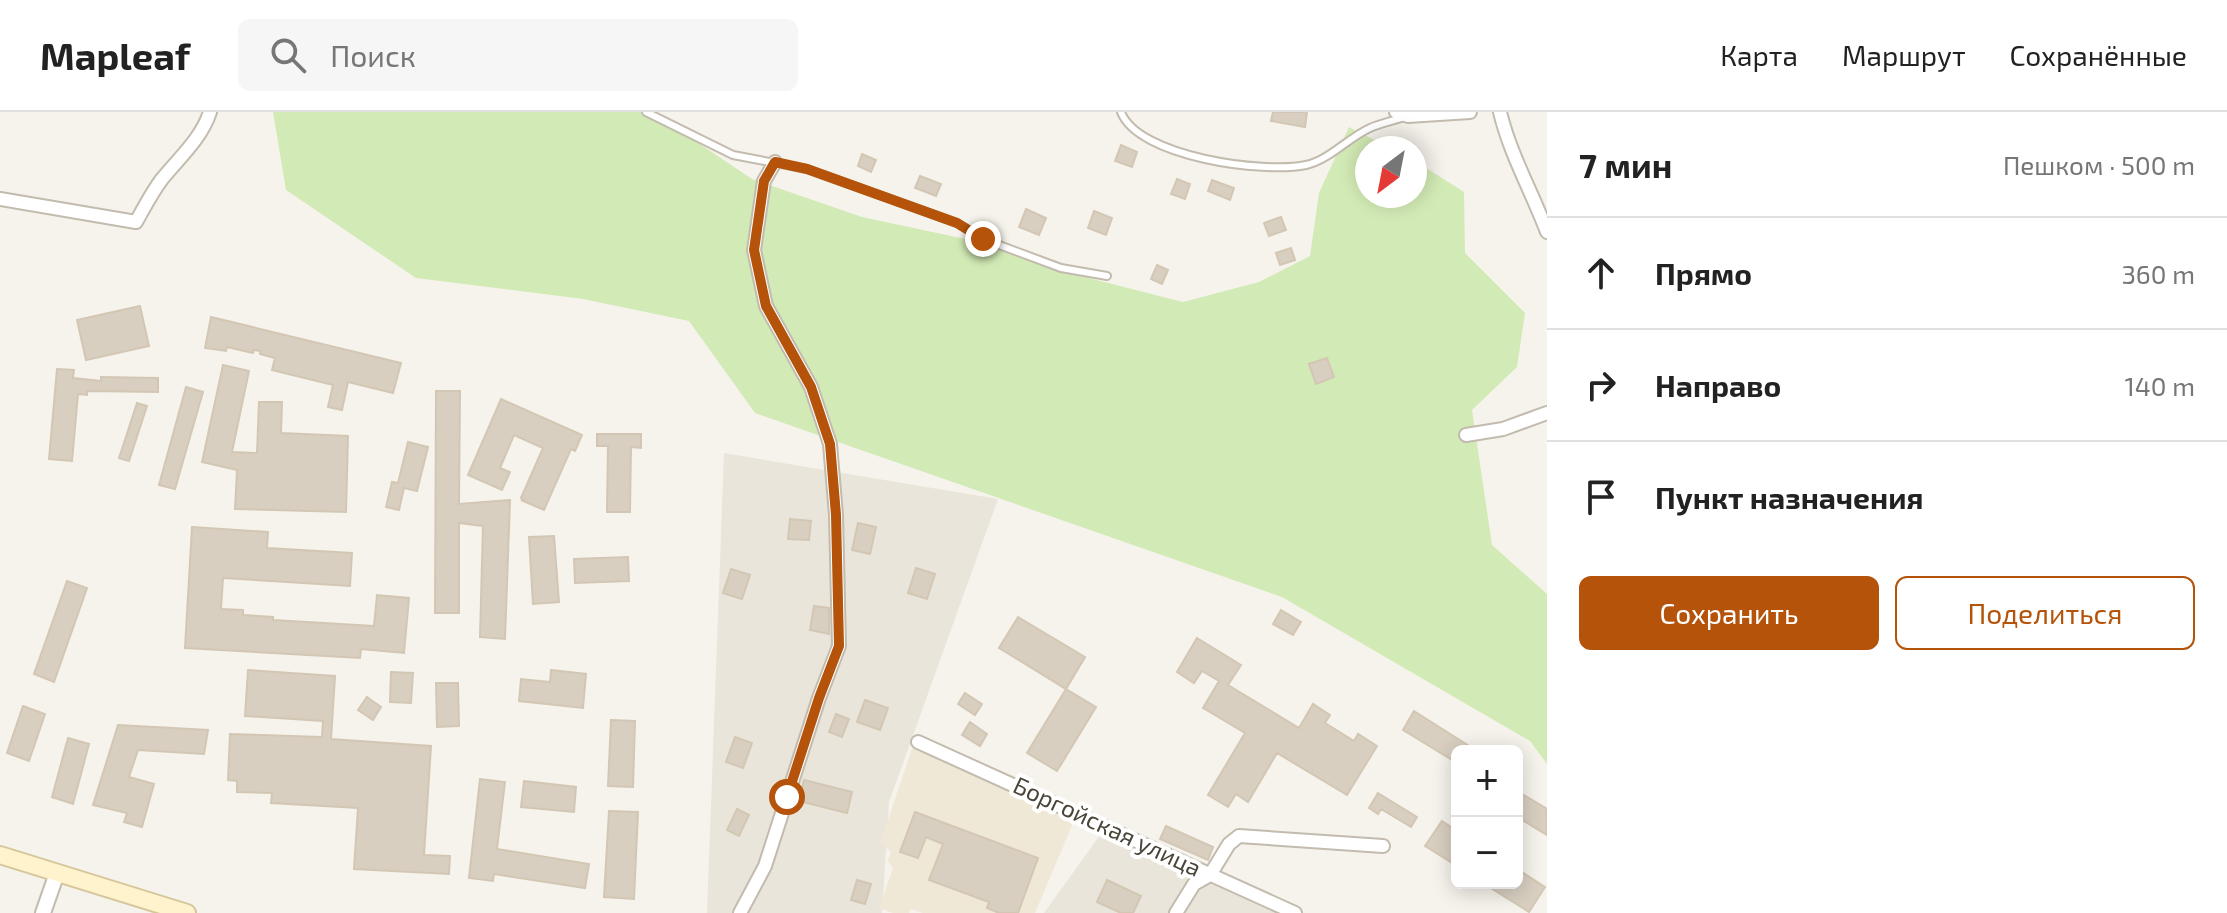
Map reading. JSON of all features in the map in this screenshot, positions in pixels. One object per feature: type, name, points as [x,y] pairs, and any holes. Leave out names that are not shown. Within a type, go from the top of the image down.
[{"type":"main road","points":[[0,855],[187,913]]},
{"type":"street","points":[[0,199],[136,222],[161,181],[205,125],[210,112]]},
{"type":"street","points":[[1402,114],[1470,112]]},
{"type":"street","points":[[1500,112],[1506,136],[1547,232]]},
{"type":"street","points":[[740,913],[765,866],[839,646],[836,515],[830,444],[811,387],[766,306],[754,250],[764,181],[775,162]]},
{"type":"street","points":[[1466,435],[1503,429],[1547,413]]},
{"type":"street","name":"Боргойская улица","points":[[918,742],[1295,913]]},
{"type":"street","points":[[1176,913],[1194,884],[1210,875],[1229,844],[1239,836],[1383,846]]},
{"type":"street","points":[[43,913],[57,873]]},
{"type":"lane","points":[[646,112],[733,155],[807,169],[957,223],[983,239],[1061,268],[1107,276]]},
{"type":"lane","points":[[1121,112],[1123,118],[1147,141],[1243,167],[1307,165],[1368,129],[1402,114]]},
{"type":"shaded area","points":[[724,453],[998,499],[889,802],[882,913],[707,913]]},
{"type":"shaded area","points":[[914,743],[1076,816],[1035,913],[923,913],[911,909],[909,913],[893,913],[879,908],[893,868],[888,861],[891,852],[880,843]]},
{"type":"shaded area","points":[[1105,828],[1303,913],[1044,913]]},
{"type":"green space","points":[[273,112],[652,112],[752,179],[862,217],[970,240],[1057,270],[1183,302],[1259,282],[1310,256],[1319,193],[1349,127],[1367,136],[1355,136],[1355,208],[1427,208],[1427,169],[1464,192],[1465,253],[1525,313],[1517,367],[1472,410],[1492,545],[1547,594],[1547,764],[1530,741],[1282,597],[755,413],[689,321],[583,299],[416,278],[286,190]]},
{"type":"building","points":[[1273,112],[1307,112],[1305,127],[1271,121]]},
{"type":"building","points":[[1121,145],[1137,152],[1132,167],[1115,161]]},
{"type":"building","points":[[862,154],[876,160],[871,172],[858,166]]},
{"type":"building","points":[[920,176],[941,184],[936,196],[915,188]]},
{"type":"building","points":[[1177,179],[1190,184],[1185,199],[1171,194]]},
{"type":"building","points":[[1212,180],[1234,188],[1230,200],[1208,191]]},
{"type":"building","points":[[1026,209],[1046,218],[1039,235],[1019,227]]},
{"type":"building","points":[[1094,211],[1112,218],[1106,235],[1088,228]]},
{"type":"building","points":[[1281,217],[1286,230],[1269,236],[1264,223]]},
{"type":"building","points":[[1291,248],[1295,260],[1280,265],[1276,253]]},
{"type":"building","points":[[1157,265],[1168,270],[1162,284],[1151,279]]},
{"type":"building","points":[[140,306],[149,346],[86,360],[77,320]]},
{"type":"building","points":[[211,317],[401,363],[393,393],[348,382],[342,410],[328,407],[333,385],[272,370],[275,358],[260,354],[260,351],[205,348]]},
{"type":"building","points":[[1327,358],[1334,377],[1316,384],[1309,364]]},
{"type":"building","points":[[223,365],[249,371],[232,452],[257,453],[259,402],[282,402],[281,433],[348,436],[346,512],[235,509],[237,470],[202,462]]},
{"type":"building","points":[[57,369],[74,370],[73,378],[101,381],[101,377],[158,378],[158,392],[87,391],[87,395],[78,394],[72,461],[49,459]]},
{"type":"building","points":[[186,387],[203,392],[175,489],[159,485]]},
{"type":"building","points":[[436,391],[460,391],[459,504],[510,500],[505,639],[480,637],[483,526],[459,523],[459,613],[435,613]]},
{"type":"building","points":[[501,399],[582,435],[575,451],[571,449],[544,510],[521,500],[524,500],[521,498],[543,448],[514,435],[500,468],[510,472],[502,490],[468,475]]},
{"type":"building","points":[[137,403],[147,406],[129,461],[119,458]]},
{"type":"building","points":[[597,434],[641,434],[641,448],[631,447],[630,512],[607,512],[608,446],[597,446]]},
{"type":"building","points":[[408,442],[428,447],[417,491],[404,488],[399,510],[386,507],[392,482],[398,483]]},
{"type":"building","points":[[790,519],[811,521],[809,540],[788,539]]},
{"type":"building","points":[[858,523],[876,527],[870,554],[852,550]]},
{"type":"building","points":[[192,527],[268,532],[267,548],[352,553],[350,586],[223,578],[221,609],[243,610],[243,615],[273,617],[273,620],[374,626],[377,595],[409,598],[404,653],[361,649],[360,658],[185,648]]},
{"type":"building","points":[[554,536],[559,602],[533,604],[529,537]]},
{"type":"building","points":[[628,557],[629,581],[575,583],[574,559]]},
{"type":"building","points":[[916,568],[935,574],[927,599],[908,593]]},
{"type":"building","points":[[731,569],[750,575],[742,599],[723,593]]},
{"type":"building","points":[[67,581],[87,588],[54,682],[34,674]]},
{"type":"building","points":[[814,606],[829,608],[829,634],[810,630]]},
{"type":"building","points":[[1281,610],[1301,622],[1293,635],[1273,624]]},
{"type":"building","points":[[1018,617],[1085,657],[1066,689],[999,648]]},
{"type":"building","points":[[1197,638],[1241,665],[1228,685],[1299,728],[1313,704],[1330,715],[1325,723],[1354,741],[1358,734],[1377,746],[1347,795],[1277,753],[1248,802],[1236,794],[1228,807],[1208,795],[1245,733],[1203,708],[1219,681],[1202,671],[1194,683],[1177,672]]},
{"type":"building","points":[[248,670],[335,676],[331,739],[431,746],[424,855],[450,856],[449,874],[354,869],[358,808],[271,803],[272,793],[237,792],[237,781],[228,780],[230,734],[322,737],[323,721],[245,716]]},
{"type":"building","points":[[551,670],[586,674],[583,708],[519,701],[521,679],[550,682]]},
{"type":"building","points":[[391,672],[413,673],[411,703],[390,702]]},
{"type":"building","points":[[436,683],[458,683],[459,726],[437,727]]},
{"type":"building","points":[[1066,689],[1096,707],[1057,771],[1027,753]]},
{"type":"building","points":[[965,693],[982,704],[975,715],[958,704]]},
{"type":"building","points":[[367,697],[381,707],[373,720],[358,710]]},
{"type":"building","points":[[865,700],[888,708],[880,730],[857,722]]},
{"type":"building","points":[[23,706],[45,714],[29,761],[7,753]]},
{"type":"building","points":[[1414,711],[1468,745],[1451,745],[1451,759],[1403,730]]},
{"type":"building","points":[[836,714],[849,719],[842,737],[829,732]]},
{"type":"building","points":[[611,720],[635,721],[633,787],[608,786]]},
{"type":"building","points":[[970,722],[987,734],[980,746],[962,735]]},
{"type":"building","points":[[118,725],[208,730],[204,754],[138,750],[129,777],[154,784],[142,827],[124,822],[127,813],[93,805]]},
{"type":"building","points":[[735,737],[752,743],[743,768],[726,762]]},
{"type":"building","points":[[68,738],[89,744],[73,804],[52,797]]},
{"type":"building","points":[[480,779],[505,782],[497,849],[589,864],[585,888],[494,874],[493,881],[469,878]]},
{"type":"building","points":[[804,780],[852,792],[847,813],[799,801]]},
{"type":"building","points":[[524,781],[576,787],[574,812],[521,807]]},
{"type":"building","points":[[1378,793],[1417,817],[1411,827],[1381,809],[1378,814],[1369,808]]},
{"type":"building","points":[[1523,795],[1547,809],[1547,835],[1523,821]]},
{"type":"building","points":[[737,809],[749,815],[739,836],[727,830]]},
{"type":"building","points":[[609,811],[638,812],[634,899],[604,897]]},
{"type":"building","points":[[915,812],[1038,858],[1018,913],[999,913],[987,908],[989,902],[929,880],[943,844],[926,837],[918,858],[900,852]]},
{"type":"building","points":[[1442,821],[1451,827],[1451,862],[1425,846]]},
{"type":"building","points":[[1166,826],[1213,847],[1208,860],[1160,839]]},
{"type":"building","points":[[1523,873],[1545,887],[1529,912],[1493,889],[1523,889]]},
{"type":"building","points":[[857,880],[871,884],[865,904],[851,900]]},
{"type":"building","points":[[1107,880],[1141,896],[1133,913],[1121,913],[1097,902]]},
{"type":"route","points":[[787,797],[839,646],[836,515],[830,444],[811,387],[766,306],[754,250],[764,181],[775,162],[807,169],[957,223],[983,239]]}]
